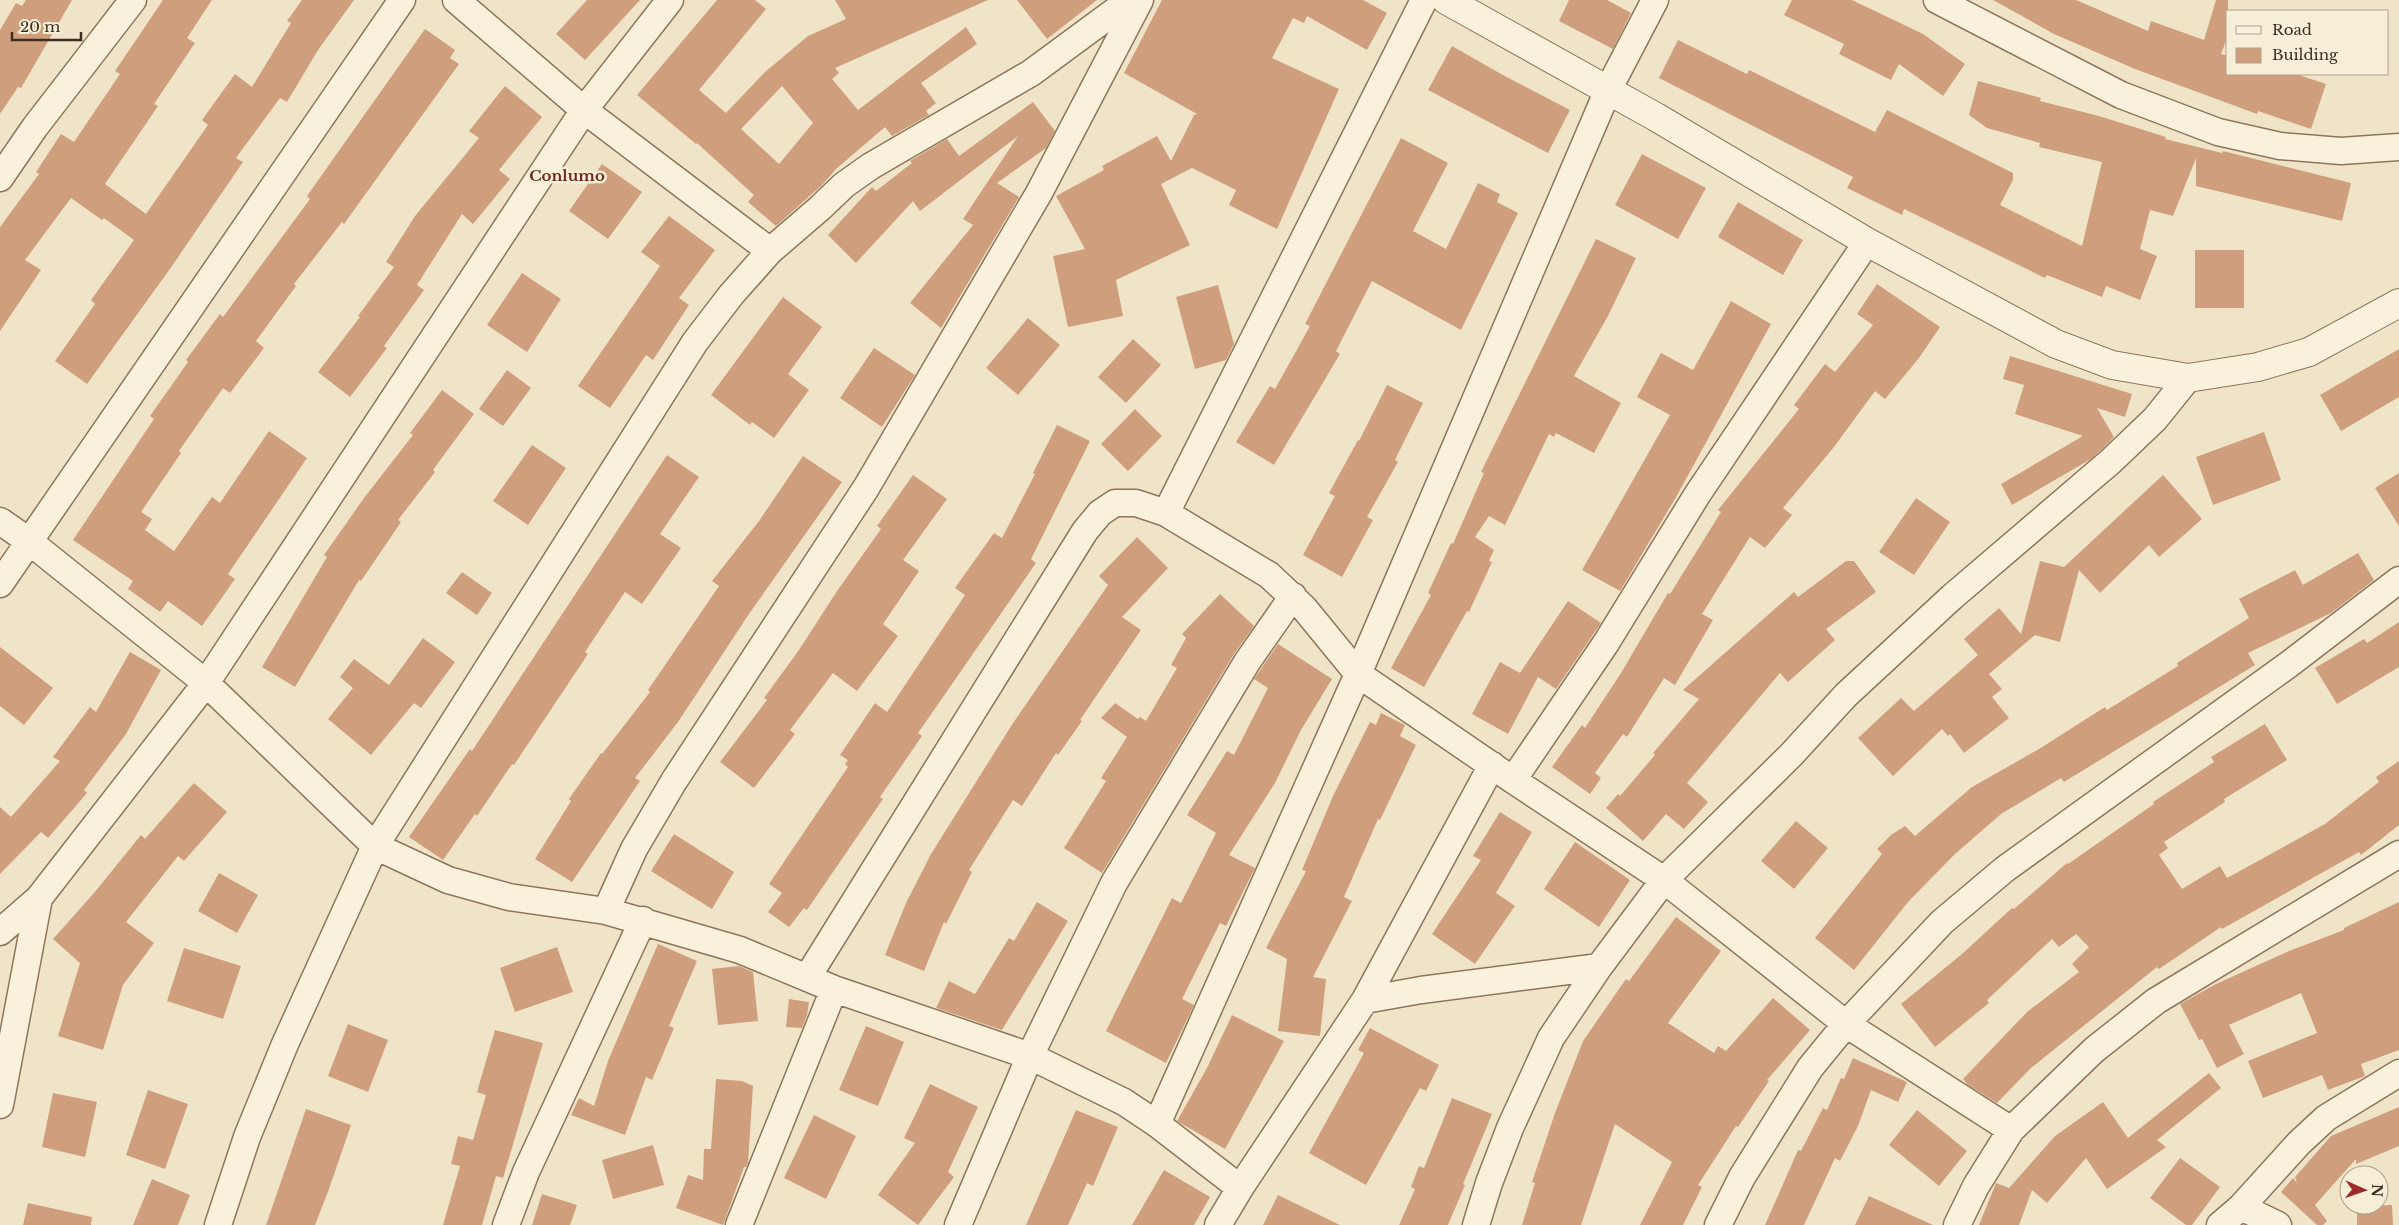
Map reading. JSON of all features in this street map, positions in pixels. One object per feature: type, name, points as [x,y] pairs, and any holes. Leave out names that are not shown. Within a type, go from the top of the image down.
[{"type":"street","points":[[0,178],[35,127],[133,0]]},
{"type":"street","points":[[0,584],[402,0]]},
{"type":"street","points":[[456,0],[584,110],[770,250]]},
{"type":"street","points":[[0,932],[39,898],[206,683],[584,110],[670,0]]},
{"type":"street","points":[[218,1225],[247,1137],[285,1044],[375,846],[695,342],[731,295],[770,250],[820,208],[844,184],[871,166],[1030,73],[1130,0]]},
{"type":"street","points":[[606,911],[634,849],[674,781],[876,471],[1039,193],[1140,0]]},
{"type":"street","points":[[1166,512],[1424,0]]},
{"type":"street","points":[[1446,0],[1608,90],[1868,242],[2056,344],[2112,365],[2188,378],[2258,367],[2308,352],[2399,303]]},
{"type":"street","points":[[1157,1124],[1358,674],[1608,90],[1655,0]]},
{"type":"street","points":[[1937,0],[2122,95],[2218,132],[2280,146],[2341,151],[2390,150],[2399,148]]},
{"type":"street","points":[[1513,780],[1606,643],[1697,495],[1868,242]]},
{"type":"street","points":[[1476,1225],[1489,1183],[1510,1128],[1551,1038],[1599,967],[1664,880],[1791,755],[1846,695],[1952,597],[2111,461],[2156,419],[2188,378]]},
{"type":"street","points":[[807,978],[1085,531],[1100,513],[1115,503],[1136,503],[1166,512],[1269,575],[1293,596],[1358,674],[1664,880],[1846,1024],[2011,1130]]},
{"type":"street","points":[[0,521],[30,542],[206,683],[375,846],[448,880],[508,897],[606,911],[643,920],[740,950],[834,989],[1030,1056],[1124,1102],[1157,1124],[1240,1188]]},
{"type":"street","points":[[1718,1225],[1742,1177],[1810,1068],[1846,1024],[1942,922],[2005,869],[2288,664],[2399,580]]},
{"type":"street","points":[[958,1225],[1030,1056],[1119,876],[1247,662],[1293,596]]},
{"type":"street","points":[[1218,1225],[1240,1188],[1365,1000],[1492,764]]},
{"type":"street","points":[[1957,1225],[1976,1186],[2011,1130],[2094,1050],[2156,1001],[2399,854]]},
{"type":"street","points":[[0,1105],[39,898]]},
{"type":"street","points":[[506,1225],[526,1172],[643,920]]},
{"type":"street","points":[[1365,1000],[1421,990],[1599,967]]},
{"type":"street","points":[[739,1225],[834,989]]},
{"type":"street","points":[[2220,1225],[2241,1207],[2299,1143],[2326,1118],[2399,1074]]},
{"type":"street","points":[[2241,1207],[2278,1225]]},
{"type":"building","points":[[26,0],[72,0],[21,88],[18,87],[0,114],[0,30],[16,3],[22,6]]},
{"type":"building","points":[[163,0],[212,0],[187,38],[195,43],[154,104],[158,106],[105,184],[146,214],[208,125],[202,120],[235,74],[252,87],[291,23],[287,21],[302,0],[354,0],[318,50],[287,102],[280,98],[236,158],[243,162],[172,266],[87,384],[55,361],[95,304],[91,300],[134,240],[104,218],[102,220],[71,198],[25,260],[41,270],[0,331],[0,227],[39,174],[36,172],[61,134],[74,142],[120,74],[115,71]]},
{"type":"building","points":[[587,0],[640,0],[585,60],[556,34]]},
{"type":"building","points":[[717,0],[755,0],[766,9],[699,90],[726,113],[765,72],[808,36],[846,19],[835,0],[988,0],[835,68],[839,73],[832,79],[858,110],[966,27],[977,44],[921,83],[936,103],[926,111],[929,115],[892,136],[885,127],[836,169],[822,185],[776,226],[748,202],[754,195],[697,143],[637,95]],"holes":[[[782,86],[813,123],[779,164],[741,129]]]},
{"type":"building","points":[[1017,0],[1097,0],[1047,39]]},
{"type":"building","points":[[1162,0],[1363,0],[1387,13],[1367,50],[1307,16],[1304,23],[1293,18],[1272,58],[1339,89],[1277,229],[1229,205],[1236,190],[1192,168],[1161,184],[1190,245],[1116,280],[1123,316],[1068,327],[1053,256],[1085,249],[1056,196],[1104,170],[1102,166],[1157,136],[1171,161],[1194,115],[1197,114],[1124,73]]},
{"type":"building","points":[[1569,0],[1607,0],[1631,13],[1613,49],[1559,21]]},
{"type":"building","points":[[1792,0],[1852,0],[1923,34],[1965,64],[1943,96],[1899,64],[1891,80],[1839,54],[1844,44],[1784,15]]},
{"type":"building","points":[[1993,0],[2076,0],[2148,31],[2151,21],[2204,40],[2216,0],[2228,0],[2228,10],[2226,10],[2226,41],[2221,54],[2226,55],[2226,75],[2299,75],[2326,84],[2311,129],[2258,111],[2257,114],[2135,69],[2054,34]]},
{"type":"building","points":[[425,29],[455,50],[450,58],[459,64],[344,224],[342,222],[294,284],[296,286],[256,341],[264,348],[230,393],[223,388],[179,451],[181,453],[141,512],[152,519],[145,530],[174,551],[212,497],[220,503],[269,431],[307,458],[228,574],[235,579],[202,626],[168,601],[160,612],[128,589],[133,581],[73,540],[154,419],[150,416],[188,362],[186,360],[220,314],[223,317],[310,199],[307,196]]},
{"type":"building","points":[[1678,40],[1747,74],[1749,70],[1875,132],[1887,110],[2013,173],[2013,180],[2000,205],[2082,246],[2102,162],[2039,147],[2040,143],[1987,128],[1969,115],[1978,81],[2041,98],[2040,101],[2099,116],[2166,137],[2165,139],[2222,153],[2223,151],[2351,183],[2342,221],[2196,186],[2196,158],[2173,216],[2150,210],[2140,249],[2157,256],[2140,300],[2106,286],[2102,297],[2047,275],[2045,278],[1904,209],[1902,215],[1847,188],[1853,177],[1659,78]]},
{"type":"building","points":[[1452,46],[1570,110],[1548,153],[1428,90]]},
{"type":"building","points":[[505,86],[542,117],[499,170],[510,179],[473,224],[462,214],[417,285],[424,290],[384,346],[387,348],[350,397],[318,372],[360,317],[358,316],[394,267],[386,262],[415,216],[479,138],[469,131]]},
{"type":"building","points":[[1033,102],[1055,131],[1046,148],[997,183],[1019,197],[941,328],[910,303],[973,225],[963,219],[1018,136],[920,211],[913,201],[856,263],[828,235],[872,187],[876,191],[912,163],[910,161],[947,139],[959,156]]},
{"type":"building","points":[[1401,138],[1448,163],[1413,231],[1446,249],[1478,183],[1500,194],[1497,202],[1518,213],[1461,330],[1372,281],[1336,351],[1340,354],[1274,465],[1236,442],[1270,386],[1275,389],[1310,326],[1305,324]]},
{"type":"building","points":[[1642,154],[1706,188],[1678,239],[1615,205]]},
{"type":"building","points":[[602,164],[642,192],[608,239],[569,211]]},
{"type":"building","points":[[1738,202],[1803,240],[1783,275],[1718,237]]},
{"type":"building","points":[[669,216],[715,250],[679,298],[689,305],[653,360],[646,355],[610,408],[578,386],[660,266],[641,252]]},
{"type":"building","points":[[1596,239],[1636,258],[1608,316],[1574,376],[1621,403],[1594,453],[1556,433],[1554,437],[1549,434],[1505,525],[1489,516],[1475,537],[1494,550],[1489,561],[1492,562],[1469,612],[1467,611],[1424,687],[1391,668],[1431,595],[1428,593],[1451,543],[1453,544],[1484,473],[1481,472]]},
{"type":"building","points":[[2195,250],[2244,250],[2244,308],[2195,308]]},
{"type":"building","points":[[522,273],[561,299],[527,352],[487,325]]},
{"type":"building","points":[[1877,284],[1940,327],[1919,358],[1885,399],[1875,391],[1834,447],[1783,508],[1792,515],[1765,548],[1750,537],[1702,614],[1713,620],[1675,685],[1664,678],[1627,737],[1623,734],[1595,773],[1601,778],[1590,794],[1552,767],[1582,725],[1585,728],[1621,673],[1668,593],[1670,594],[1721,512],[1718,510],[1799,409],[1794,405],[1825,364],[1835,372],[1873,325],[1857,314]]},
{"type":"building","points":[[1218,285],[1234,344],[1226,360],[1195,369],[1176,297]]},
{"type":"building","points":[[783,297],[822,327],[788,374],[809,390],[774,438],[752,422],[750,425],[711,395]]},
{"type":"building","points":[[1731,301],[1771,324],[1675,499],[1620,591],[1582,570],[1670,415],[1637,397],[1661,353],[1693,370]]},
{"type":"building","points":[[1028,318],[1060,345],[1018,395],[986,368]]},
{"type":"building","points":[[1133,339],[1161,365],[1126,403],[1098,377]]},
{"type":"building","points":[[874,348],[915,375],[882,427],[840,398]]},
{"type":"building","points":[[2399,349],[2399,397],[2341,431],[2320,395]]},
{"type":"building","points":[[2010,356],[2132,394],[2125,417],[2097,408],[2114,437],[2101,450],[2091,459],[2012,505],[2001,484],[2083,436],[2015,414],[2024,385],[2003,379]]},
{"type":"building","points":[[507,370],[531,388],[503,426],[479,409]]},
{"type":"building","points":[[1387,385],[1423,403],[1395,460],[1398,462],[1367,517],[1373,520],[1342,577],[1303,555],[1335,496],[1329,493],[1359,441]]},
{"type":"building","points":[[442,390],[474,414],[433,470],[435,472],[398,520],[401,522],[361,581],[359,580],[295,687],[262,667],[327,557],[324,555],[364,498],[413,435],[410,433]]},
{"type":"building","points":[[1135,409],[1162,436],[1128,471],[1101,444]]},
{"type":"building","points":[[1057,425],[1090,441],[1031,559],[1036,563],[918,733],[922,736],[880,797],[883,799],[807,910],[804,908],[789,927],[768,912],[782,893],[769,884],[848,767],[845,764],[848,760],[840,755],[875,703],[887,712],[965,595],[955,588],[994,533],[1002,538],[1035,474],[1033,473]]},
{"type":"building","points":[[2264,432],[2281,480],[2213,505],[2196,457]]},
{"type":"building","points":[[532,445],[566,468],[528,525],[493,501]]},
{"type":"building","points":[[667,455],[699,477],[660,534],[681,548],[642,604],[625,592],[585,652],[588,654],[514,765],[512,764],[477,816],[475,814],[443,860],[409,837],[470,749],[472,751]]},
{"type":"building","points":[[803,456],[842,482],[749,614],[678,722],[635,778],[640,781],[572,882],[535,859],[571,801],[569,799],[601,753],[650,692],[648,690],[719,586],[712,581],[759,521]]},
{"type":"building","points":[[2399,473],[2399,526],[2375,488]]},
{"type":"building","points":[[913,475],[947,499],[903,560],[919,571],[883,624],[898,636],[857,691],[833,673],[790,730],[795,734],[754,788],[720,762],[767,700],[764,698],[881,529],[877,526]]},
{"type":"building","points":[[2163,475],[2202,519],[2159,557],[2149,545],[2100,593],[2079,570],[2060,642],[2035,635],[1989,674],[2002,689],[1992,697],[2009,718],[1964,753],[1950,734],[1948,736],[1942,729],[1893,776],[1858,738],[1901,698],[1914,711],[1978,655],[1964,639],[1999,608],[2021,634],[2040,561],[2064,567]]},
{"type":"building","points":[[1916,498],[1950,522],[1914,575],[1879,552]]},
{"type":"building","points":[[1137,537],[1168,568],[1122,617],[1141,630],[1080,720],[1082,721],[1058,755],[1056,753],[1022,806],[1013,800],[969,870],[972,872],[946,924],[944,922],[924,971],[885,955],[906,903],[931,854],[1013,723],[1108,585],[1099,576]]},
{"type":"building","points":[[2358,553],[2374,580],[2331,613],[2248,653],[2255,665],[2064,782],[2061,778],[2001,814],[1955,854],[1908,902],[1854,970],[1815,938],[1882,854],[1877,849],[1891,835],[1905,826],[1915,836],[1972,787],[2039,749],[2105,707],[2107,710],[2178,666],[2177,663],[2249,618],[2239,599],[2295,570],[2303,585]]},
{"type":"building","points":[[1846,561],[1854,561],[1876,592],[1826,629],[1835,640],[1788,682],[1780,673],[1687,783],[1708,802],[1684,829],[1666,814],[1643,841],[1606,808],[1618,794],[1620,796],[1655,755],[1653,753],[1699,699],[1683,690],[1794,592],[1798,597]]},
{"type":"building","points":[[462,572],[492,593],[477,615],[446,593]]},
{"type":"building","points":[[1220,594],[1254,626],[1234,654],[1102,873],[1064,848],[1106,781],[1101,778],[1127,737],[1101,718],[1115,703],[1138,719],[1140,717],[1146,721],[1177,668],[1171,665],[1186,638],[1182,634]]},
{"type":"building","points":[[1568,601],[1601,623],[1556,689],[1538,677],[1508,734],[1472,714],[1500,662],[1520,673]]},
{"type":"building","points":[[2399,622],[2399,667],[2337,704],[2315,668],[2364,639],[2367,643]]},
{"type":"building","points":[[423,638],[455,662],[421,708],[414,703],[371,755],[328,719],[353,688],[340,677],[354,659],[389,685]]},
{"type":"building","points":[[1278,644],[1332,679],[1301,730],[1275,783],[1229,855],[1255,868],[1226,926],[1220,923],[1182,999],[1194,1005],[1166,1063],[1106,1031],[1172,898],[1181,903],[1216,833],[1187,815],[1227,751],[1234,755],[1268,688],[1254,679]]},
{"type":"building","points":[[0,647],[53,688],[24,725],[0,706]]},
{"type":"building","points":[[130,652],[161,670],[126,734],[84,790],[87,793],[48,838],[41,832],[0,874],[0,807],[11,817],[60,761],[53,757],[90,707],[96,712]]},
{"type":"building","points":[[1381,713],[1405,725],[1400,736],[1416,745],[1380,820],[1378,819],[1344,897],[1352,901],[1313,977],[1326,979],[1320,1036],[1278,1031],[1287,959],[1266,948],[1306,871],[1302,870],[1333,796],[1370,722],[1376,725]]},
{"type":"building","points":[[2265,724],[2287,760],[2224,799],[2225,802],[2164,842],[2168,848],[2159,855],[2182,889],[2220,866],[2227,878],[2325,824],[2379,782],[2376,777],[2399,761],[2399,825],[2361,855],[2359,852],[2222,929],[2221,927],[2159,969],[2157,967],[2031,1068],[1997,1103],[1968,1085],[1963,1079],[2027,1012],[2079,972],[2072,964],[2089,947],[2076,934],[2059,947],[2052,939],[1987,1000],[1989,1003],[1935,1047],[1901,1004],[2067,863],[2154,804],[2153,802],[2214,762],[2211,757]]},
{"type":"building","points":[[194,783],[227,812],[184,861],[178,856],[126,922],[154,943],[123,985],[103,1050],[58,1036],[80,963],[53,939],[94,893],[141,835],[145,839]]},
{"type":"building","points":[[1500,812],[1532,832],[1496,893],[1515,906],[1475,964],[1432,934],[1481,860],[1473,856]]},
{"type":"building","points":[[1796,821],[1828,848],[1794,889],[1761,861]]},
{"type":"building","points":[[674,834],[734,872],[712,909],[651,871]]},
{"type":"building","points":[[1575,842],[1630,880],[1599,927],[1544,889]]},
{"type":"building","points":[[219,873],[258,895],[237,933],[198,911]]},
{"type":"building","points":[[1037,902],[1068,921],[1002,1030],[936,1008],[949,981],[975,994],[1009,938],[1014,941]]},
{"type":"building","points":[[2399,902],[2399,1050],[2361,1064],[2365,1076],[2328,1090],[2322,1075],[2263,1098],[2248,1061],[2317,1033],[2301,993],[2229,1025],[2244,1054],[2217,1068],[2202,1039],[2199,1040],[2180,1004],[2216,984],[2289,951],[2344,930],[2344,928]]},
{"type":"building","points":[[1676,917],[1721,951],[1668,1023],[1714,1053],[1718,1046],[1726,1051],[1773,998],[1810,1030],[1767,1080],[1769,1081],[1738,1127],[1736,1126],[1698,1185],[1702,1187],[1683,1225],[1640,1225],[1672,1162],[1615,1124],[1581,1225],[1522,1225],[1535,1183],[1532,1182],[1555,1113],[1583,1041],[1626,979],[1629,981]]},
{"type":"building","points":[[658,944],[697,961],[669,1026],[674,1028],[652,1080],[646,1077],[625,1135],[571,1115],[579,1098],[594,1106],[608,1061]]},
{"type":"building","points":[[557,947],[573,992],[515,1012],[500,968]]},
{"type":"building","points":[[184,948],[241,966],[223,1019],[167,1001]]},
{"type":"building","points":[[739,966],[753,972],[758,1021],[718,1025],[712,969]]},
{"type":"building","points":[[789,999],[809,1002],[802,1028],[786,1027]]},
{"type":"building","points":[[1232,1015],[1284,1041],[1225,1149],[1177,1121],[1207,1068]]},
{"type":"building","points":[[348,1024],[388,1040],[368,1092],[328,1076]]},
{"type":"building","points":[[866,1026],[904,1042],[878,1106],[839,1090]]},
{"type":"building","points":[[1370,1028],[1439,1065],[1426,1091],[1420,1088],[1366,1185],[1309,1153],[1364,1053],[1358,1050]]},
{"type":"building","points":[[495,1030],[543,1043],[503,1178],[496,1176],[482,1225],[443,1225],[460,1166],[451,1164],[458,1136],[473,1140],[486,1095],[477,1092]]},
{"type":"building","points":[[1853,1058],[1907,1082],[1898,1102],[1871,1090],[1858,1126],[1840,1161],[1835,1158],[1804,1225],[1765,1225],[1798,1150],[1801,1151],[1823,1108],[1827,1110],[1841,1078],[1844,1079]]},
{"type":"building","points":[[2209,1073],[2221,1088],[2157,1140],[2166,1147],[2107,1189],[2086,1158],[2047,1203],[2032,1190],[2019,1225],[1979,1225],[1996,1183],[2009,1188],[2055,1136],[2103,1102],[2128,1138]]},
{"type":"building","points":[[716,1079],[742,1081],[753,1086],[748,1163],[744,1167],[723,1225],[676,1208],[688,1175],[703,1180],[704,1149],[711,1149]]},
{"type":"building","points":[[930,1084],[978,1107],[948,1172],[954,1177],[918,1225],[878,1195],[915,1143],[904,1138]]},
{"type":"building","points":[[148,1090],[188,1104],[165,1169],[126,1155]]},
{"type":"building","points":[[53,1093],[97,1102],[85,1157],[42,1147]]},
{"type":"building","points":[[1452,1098],[1492,1114],[1463,1184],[1465,1185],[1448,1225],[1399,1225],[1415,1189],[1411,1187],[1419,1166],[1424,1168]]},
{"type":"building","points":[[2399,1107],[2399,1146],[2356,1164],[2356,1159],[2351,1165],[2339,1165],[2339,1178],[2315,1205],[2327,1221],[2323,1225],[2317,1225],[2281,1192],[2293,1178],[2297,1183],[2295,1177],[2331,1136]]},
{"type":"building","points":[[306,1109],[351,1125],[329,1189],[315,1225],[266,1225]]},
{"type":"building","points":[[1076,1110],[1118,1127],[1093,1186],[1087,1183],[1068,1225],[1026,1225]]},
{"type":"building","points":[[1917,1110],[1967,1151],[1939,1186],[1889,1145]]},
{"type":"building","points":[[814,1115],[856,1136],[826,1199],[784,1178]]},
{"type":"building","points":[[653,1145],[664,1185],[613,1199],[602,1160]]},
{"type":"building","points":[[2180,1158],[2220,1187],[2192,1225],[2186,1225],[2150,1198]]},
{"type":"building","points":[[1164,1170],[1210,1197],[1194,1225],[1132,1225]]},
{"type":"building","points":[[152,1179],[190,1195],[178,1225],[133,1225]]},
{"type":"building","points":[[542,1194],[577,1205],[570,1225],[532,1225]]},
{"type":"building","points":[[1278,1195],[1340,1225],[1263,1225]]},
{"type":"building","points":[[1869,1196],[1933,1225],[1855,1225]]},
{"type":"building","points":[[28,1203],[92,1217],[91,1225],[23,1225]]},
{"type":"building","points":[[2389,1205],[2392,1205],[2393,1225],[2357,1225],[2357,1215],[2389,1215]]},
{"type":"district","name":"Conlumo","points":[[567,175]]}]
